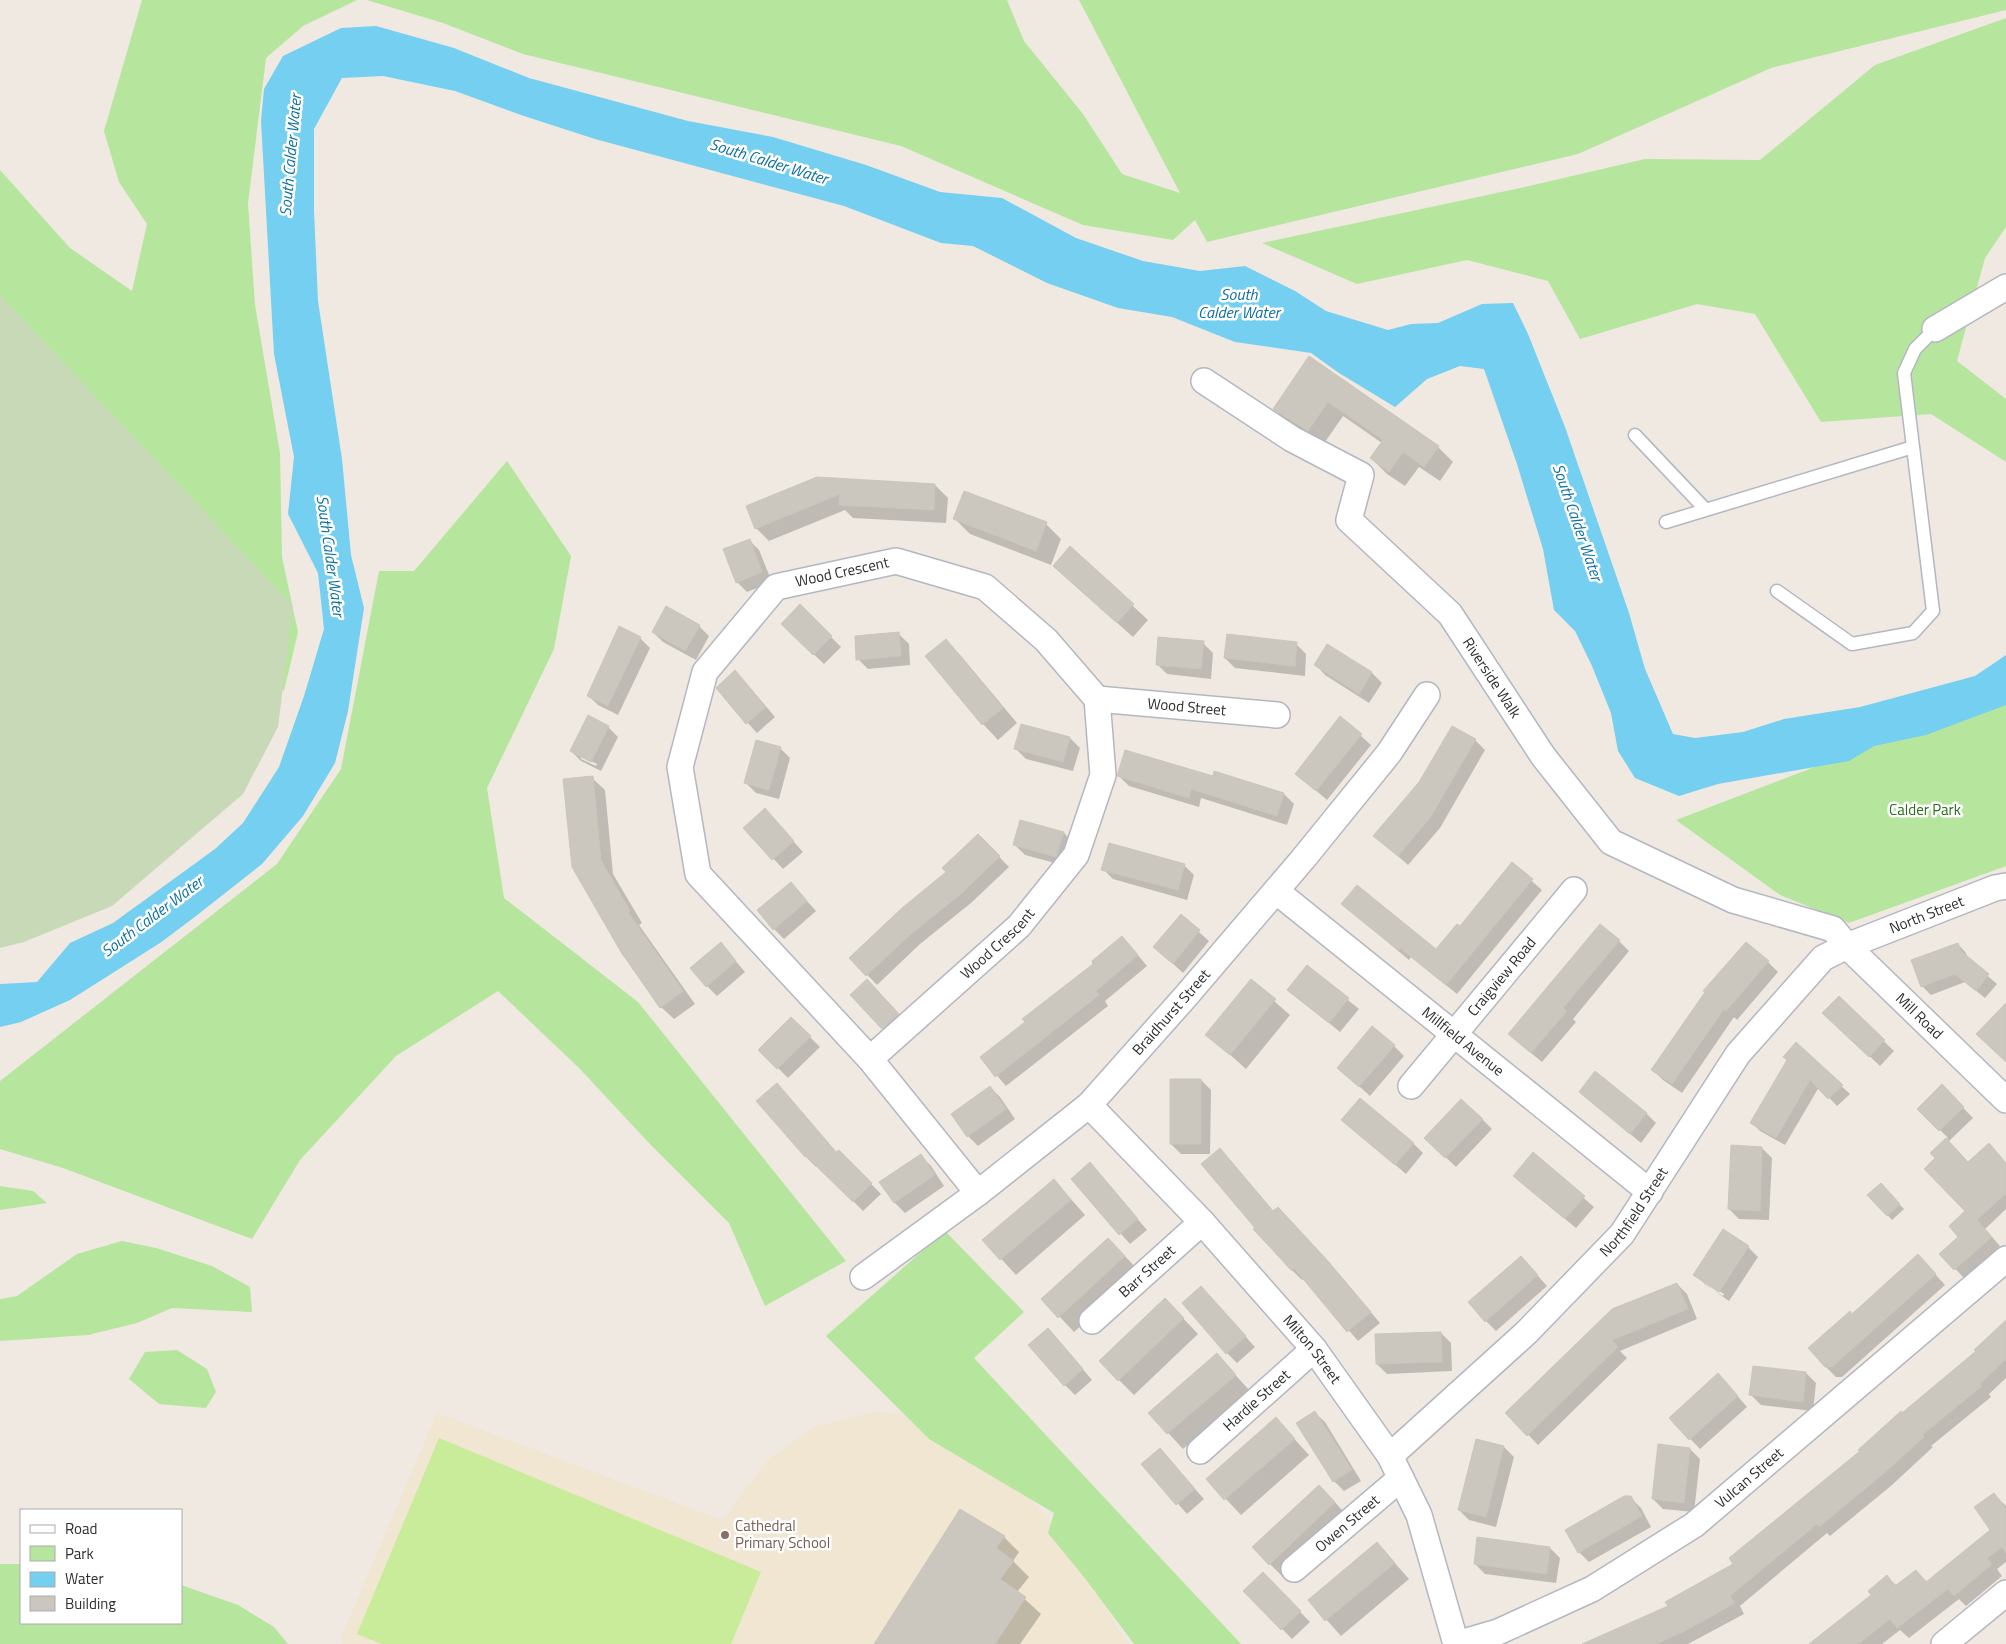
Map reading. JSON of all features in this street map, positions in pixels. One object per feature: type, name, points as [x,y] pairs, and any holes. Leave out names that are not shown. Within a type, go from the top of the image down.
[{"type":"street","points":[[1935,329],[2006,287]]},
{"type":"street","name":"Riverside Walk","points":[[1204,381],[1292,439],[1361,475],[1349,520],[1450,614],[1543,756],[1611,842],[1733,900],[1840,938]]},
{"type":"street","name":"Wood Crescent","points":[[870,1059],[1019,926],[1076,855],[1103,775],[1097,699],[1046,640],[985,587],[896,561],[776,586],[705,672],[680,767],[698,874],[870,1059],[978,1193]]},
{"type":"street","name":"Braidhurst Street","points":[[863,1277],[978,1193],[1089,1104],[1186,996],[1276,891],[1389,754],[1427,695]]},
{"type":"street","name":"Wood Street","points":[[1097,699],[1277,715]]},
{"type":"street","name":"North Street","points":[[1840,938],[2006,886]]},
{"type":"street","name":"Craigview Road","points":[[1411,1086],[1574,890]]},
{"type":"street","name":"Millfield Avenue","points":[[1276,891],[1650,1192]]},
{"type":"street","name":"Mill Road","points":[[1840,938],[2006,1100]]},
{"type":"street","name":"Northfield Street","points":[[1390,1456],[1526,1334],[1622,1234],[1738,1054],[1840,938]]},
{"type":"street","name":"Milton Street","points":[[1089,1104],[1202,1222],[1314,1349],[1390,1456],[1418,1515],[1456,1644]]},
{"type":"street","name":"Barr Street","points":[[1092,1321],[1202,1222]]},
{"type":"street","name":"Vulcan Street","points":[[1456,1644],[1498,1632],[1592,1589],[1694,1525],[2006,1258]]},
{"type":"street","name":"Hardie Street","points":[[1200,1451],[1314,1349]]},
{"type":"street","name":"Owen Street","points":[[1294,1569],[1401,1478]]},
{"type":"street","points":[[1944,1644],[2006,1593]]},
{"type":"lane","points":[[1776,591],[1852,644],[1913,633],[1933,611],[1904,373],[1915,349],[1935,329]]},
{"type":"lane","points":[[1635,435],[1706,510]]},
{"type":"lane","points":[[1666,522],[1913,447]]},
{"type":"shaded area","name":"Cathedral Primary School","points":[[873,1412],[948,1415],[1078,1549],[1116,1626],[1129,1644],[343,1644],[340,1640],[437,1413],[722,1520],[768,1460],[814,1427]]},
{"type":"green space","points":[[142,0],[357,0],[303,26],[266,58],[248,203],[255,305],[280,453],[282,557],[298,632],[284,691],[143,510],[0,467],[0,170],[70,248],[132,291],[147,224],[119,182],[104,131]]},
{"type":"green space","points":[[367,0],[1007,0],[1024,41],[1083,114],[1122,174],[1180,193],[1079,0],[2006,0],[2006,10],[1771,68],[1578,154],[1207,242],[1195,220],[1173,240],[1083,225],[901,146],[523,54],[443,23]]},
{"type":"green space","points":[[2006,18],[2006,227],[1985,258],[1957,361],[2006,399],[2006,462],[1931,414],[1821,422],[1755,314],[1697,304],[1580,339],[1548,281],[1467,260],[1357,284],[1262,243],[1525,187],[1645,159],[1760,160],[1875,65]]},
{"type":"green space","points":[[0,295],[293,606],[278,727],[243,794],[112,906],[24,942],[0,948]]},
{"type":"green space","points":[[507,461],[571,556],[554,649],[487,788],[504,898],[638,1002],[846,1261],[765,1306],[729,1223],[649,1143],[579,1068],[498,991],[396,1056],[300,1160],[252,1239],[63,1168],[0,1149],[0,1081],[277,864],[341,769],[379,571],[414,571]]},
{"type":"green space","name":"Calder Park","points":[[2006,694],[2006,866],[1849,923],[1780,895],[1676,820]]},
{"type":"green space","points":[[0,1186],[33,1191],[47,1203],[0,1210]]},
{"type":"green space","points":[[945,1231],[1024,1312],[974,1358],[1241,1644],[1134,1644],[1084,1577],[1048,1533],[1054,1513],[929,1439],[826,1336]]},
{"type":"green space","points":[[122,1241],[156,1248],[212,1266],[250,1287],[252,1312],[172,1308],[137,1323],[88,1335],[0,1341],[0,1299],[17,1296],[77,1254]]},
{"type":"green space","points":[[177,1350],[207,1369],[216,1392],[206,1408],[159,1404],[129,1379],[145,1352]]},
{"type":"green space","points":[[439,1438],[761,1572],[731,1644],[382,1644],[357,1634]]},
{"type":"green space","points":[[0,1564],[20,1564],[20,1624],[182,1624],[182,1585],[238,1605],[274,1627],[288,1644],[0,1644]]},
{"type":"water","name":"South Calder Water","points":[[376,26],[454,48],[529,78],[688,121],[773,137],[866,165],[940,192],[1002,198],[1076,238],[1143,261],[1200,271],[1245,266],[1295,291],[1326,311],[1388,330],[1411,324],[1438,323],[1482,304],[1513,303],[1528,334],[1565,427],[1629,613],[1645,669],[1673,734],[1695,738],[1743,732],[1784,719],[1860,707],[1975,676],[2006,655],[2006,705],[1926,735],[1874,746],[1849,761],[1718,784],[1679,796],[1635,778],[1618,751],[1611,713],[1592,666],[1575,631],[1554,610],[1543,549],[1517,464],[1484,369],[1460,366],[1427,379],[1395,407],[1339,373],[1311,353],[1235,342],[1172,317],[1118,308],[1047,283],[973,246],[941,243],[844,206],[595,139],[455,91],[383,76],[342,78],[314,129],[314,211],[318,301],[342,459],[351,555],[364,608],[348,711],[335,763],[303,816],[262,864],[160,943],[70,1000],[21,1022],[0,1027],[0,984],[37,982],[70,943],[113,923],[215,849],[243,823],[279,767],[304,696],[324,629],[318,573],[288,514],[294,457],[274,354],[261,121],[264,89],[283,56],[341,28]]},
{"type":"building","points":[[1309,356],[1439,446],[1424,467],[1403,452],[1389,472],[1370,458],[1383,440],[1328,402],[1308,431],[1273,409]]},
{"type":"building","points":[[817,477],[935,484],[934,510],[839,505],[840,494],[755,529],[746,506]]},
{"type":"building","points":[[964,491],[1047,522],[1036,551],[953,519]]},
{"type":"building","points":[[750,539],[762,572],[736,583],[723,549]]},
{"type":"building","points":[[1070,546],[1134,604],[1117,623],[1053,566]]},
{"type":"building","points":[[800,604],[832,636],[813,655],[781,624]]},
{"type":"building","points":[[666,606],[700,625],[685,651],[652,632]]},
{"type":"building","points":[[619,626],[641,637],[608,706],[587,696]]},
{"type":"building","points":[[899,632],[901,656],[856,660],[855,636]]},
{"type":"building","points":[[1227,634],[1297,642],[1295,666],[1224,658]]},
{"type":"building","points":[[1158,637],[1204,641],[1201,669],[1156,665]]},
{"type":"building","points":[[946,639],[1003,708],[982,725],[925,656]]},
{"type":"building","points":[[1327,644],[1372,672],[1359,694],[1314,665]]},
{"type":"building","points":[[735,670],[766,707],[746,724],[716,688]]},
{"type":"building","points":[[588,715],[609,726],[591,762],[570,751]]},
{"type":"building","points":[[1340,716],[1362,734],[1316,791],[1295,774]]},
{"type":"building","points":[[1021,724],[1070,737],[1063,762],[1014,749]]},
{"type":"building","points":[[1452,726],[1476,739],[1430,818],[1398,856],[1373,836],[1419,782]]},
{"type":"building","points":[[756,740],[781,747],[769,790],[744,783]]},
{"type":"building","points":[[1125,750],[1213,776],[1214,771],[1284,793],[1277,816],[1191,789],[1189,798],[1117,776]]},
{"type":"building","points":[[593,776],[601,860],[630,911],[628,912],[683,991],[660,1008],[621,952],[572,867],[563,779]]},
{"type":"building","points":[[765,808],[794,841],[772,860],[743,828]]},
{"type":"building","points":[[1020,820],[1064,832],[1056,857],[1013,845]]},
{"type":"building","points":[[978,834],[1000,856],[962,893],[910,935],[866,976],[849,958],[902,908],[946,872],[942,868]]},
{"type":"building","points":[[1109,843],[1185,864],[1178,890],[1101,870]]},
{"type":"building","points":[[1512,862],[1533,879],[1446,985],[1400,948],[1399,951],[1341,904],[1357,885],[1436,949],[1457,924],[1460,926]]},
{"type":"building","points":[[791,882],[807,901],[773,930],[757,910]]},
{"type":"building","points":[[1181,914],[1200,930],[1173,964],[1153,947]]},
{"type":"building","points":[[1600,924],[1620,940],[1563,1008],[1567,1011],[1531,1053],[1508,1034]]},
{"type":"building","points":[[1122,936],[1138,955],[1096,991],[1099,995],[995,1077],[980,1057],[1025,1022],[1022,1019],[1093,964],[1092,961]]},
{"type":"building","points":[[721,942],[736,961],[706,987],[690,968]]},
{"type":"building","points":[[1746,942],[1769,961],[1726,1011],[1724,1009],[1672,1084],[1651,1070],[1705,992],[1703,991]]},
{"type":"building","points":[[1958,943],[1961,951],[1989,974],[1976,991],[1955,974],[1921,987],[1911,960]]},
{"type":"building","points":[[1307,965],[1349,998],[1329,1023],[1287,990]]},
{"type":"building","points":[[867,979],[899,1014],[882,1029],[850,995]]},
{"type":"building","points":[[1251,979],[1276,999],[1230,1055],[1205,1035]]},
{"type":"building","points":[[1839,996],[1885,1040],[1869,1057],[1822,1013]]},
{"type":"building","points":[[2006,1003],[2006,1062],[1976,1034]]},
{"type":"building","points":[[791,1017],[811,1036],[777,1069],[758,1050]]},
{"type":"building","points":[[1372,1026],[1395,1045],[1359,1087],[1337,1068]]},
{"type":"building","points":[[1796,1042],[1843,1085],[1828,1099],[1810,1080],[1776,1138],[1750,1123],[1787,1060],[1783,1057]]},
{"type":"building","points":[[1595,1071],[1647,1113],[1630,1134],[1579,1092]]},
{"type":"building","points":[[1170,1079],[1201,1079],[1201,1144],[1170,1144]]},
{"type":"building","points":[[777,1083],[836,1152],[839,1150],[872,1183],[853,1202],[805,1157],[756,1101]]},
{"type":"building","points":[[1942,1084],[1964,1107],[1939,1131],[1917,1109]]},
{"type":"building","points":[[990,1086],[1006,1109],[967,1137],[951,1114]]},
{"type":"building","points":[[1360,1098],[1414,1143],[1395,1165],[1341,1120]]},
{"type":"building","points":[[1461,1099],[1483,1119],[1445,1158],[1424,1138]]},
{"type":"building","points":[[1946,1138],[1968,1162],[1989,1143],[2006,1163],[2006,1193],[1977,1220],[1992,1237],[1954,1270],[1939,1254],[1958,1237],[1949,1226],[1965,1211],[1924,1169],[1935,1158],[1930,1153]]},
{"type":"building","points":[[1731,1145],[1762,1147],[1760,1211],[1728,1209]]},
{"type":"building","points":[[1220,1148],[1273,1211],[1278,1207],[1327,1260],[1371,1312],[1347,1332],[1294,1268],[1292,1271],[1253,1229],[1255,1228],[1201,1164]]},
{"type":"building","points":[[1533,1152],[1585,1196],[1565,1219],[1513,1176]]},
{"type":"building","points":[[921,1154],[935,1175],[894,1203],[879,1182]]},
{"type":"building","points":[[1090,1162],[1138,1219],[1119,1235],[1071,1179]]},
{"type":"building","points":[[1054,1179],[1071,1200],[1000,1260],[982,1240]]},
{"type":"building","points":[[1881,1183],[1900,1204],[1887,1216],[1867,1195]]},
{"type":"building","points":[[1723,1229],[1749,1246],[1719,1292],[1693,1275]]},
{"type":"building","points":[[1108,1238],[1125,1256],[1058,1318],[1041,1299]]},
{"type":"building","points":[[1918,1254],[1936,1274],[1832,1367],[1825,1367],[1808,1348],[1850,1311],[1852,1314]]},
{"type":"building","points":[[1521,1256],[1538,1275],[1485,1322],[1468,1302]]},
{"type":"building","points":[[1677,1283],[1688,1309],[1612,1340],[1618,1347],[1527,1436],[1505,1413],[1612,1309]]},
{"type":"building","points":[[1201,1286],[1246,1336],[1226,1354],[1182,1303]]},
{"type":"building","points":[[1165,1298],[1184,1318],[1118,1381],[1099,1361]]},
{"type":"building","points":[[2006,1320],[2006,1359],[1980,1384],[1982,1386],[1922,1435],[1924,1437],[1882,1475],[1819,1527],[1817,1524],[1730,1596],[1735,1603],[1687,1630],[1656,1644],[1582,1644],[1668,1606],[1665,1602],[1733,1564],[1729,1558],[1860,1451],[1858,1450],[1901,1411],[1902,1413],[1976,1351],[1974,1350]]},
{"type":"building","points":[[1048,1328],[1083,1369],[1064,1386],[1028,1345]]},
{"type":"building","points":[[1441,1332],[1442,1362],[1376,1364],[1375,1334]]},
{"type":"building","points":[[1217,1353],[1236,1375],[1167,1434],[1148,1413]]},
{"type":"building","points":[[1753,1366],[1806,1372],[1803,1402],[1749,1395]]},
{"type":"building","points":[[1718,1373],[1738,1396],[1689,1440],[1669,1418]]},
{"type":"building","points":[[1315,1411],[1352,1470],[1333,1482],[1296,1423]]},
{"type":"building","points":[[1276,1417],[1295,1439],[1224,1500],[1206,1479]]},
{"type":"building","points":[[1476,1439],[1504,1446],[1486,1517],[1458,1510]]},
{"type":"building","points":[[1658,1444],[1690,1448],[1684,1503],[1652,1499]]},
{"type":"building","points":[[1160,1448],[1195,1489],[1176,1505],[1141,1464]]},
{"type":"building","points":[[1319,1485],[1335,1502],[1269,1565],[1252,1547]]},
{"type":"building","points":[[1994,1493],[2006,1509],[2006,1553],[2002,1547],[1987,1558],[1992,1564],[1954,1596],[1948,1589],[1897,1628],[1890,1619],[1858,1644],[1809,1644],[1871,1595],[1868,1591],[1887,1575],[1895,1586],[1916,1570],[1926,1582],[1990,1530],[1974,1507]]},
{"type":"building","points":[[1624,1496],[1631,1496],[1642,1516],[1578,1553],[1565,1530]]},
{"type":"building","points":[[960,1509],[1005,1536],[996,1548],[1014,1561],[1000,1579],[1026,1597],[995,1644],[874,1644]]},
{"type":"building","points":[[1477,1537],[1550,1547],[1547,1574],[1474,1564]]},
{"type":"building","points":[[1377,1542],[1395,1563],[1325,1621],[1308,1600]]},
{"type":"building","points":[[1263,1572],[1301,1611],[1281,1630],[1243,1591]]},
{"type":"place","name":"Cathedral Primary School","points":[[725,1535]]}]
